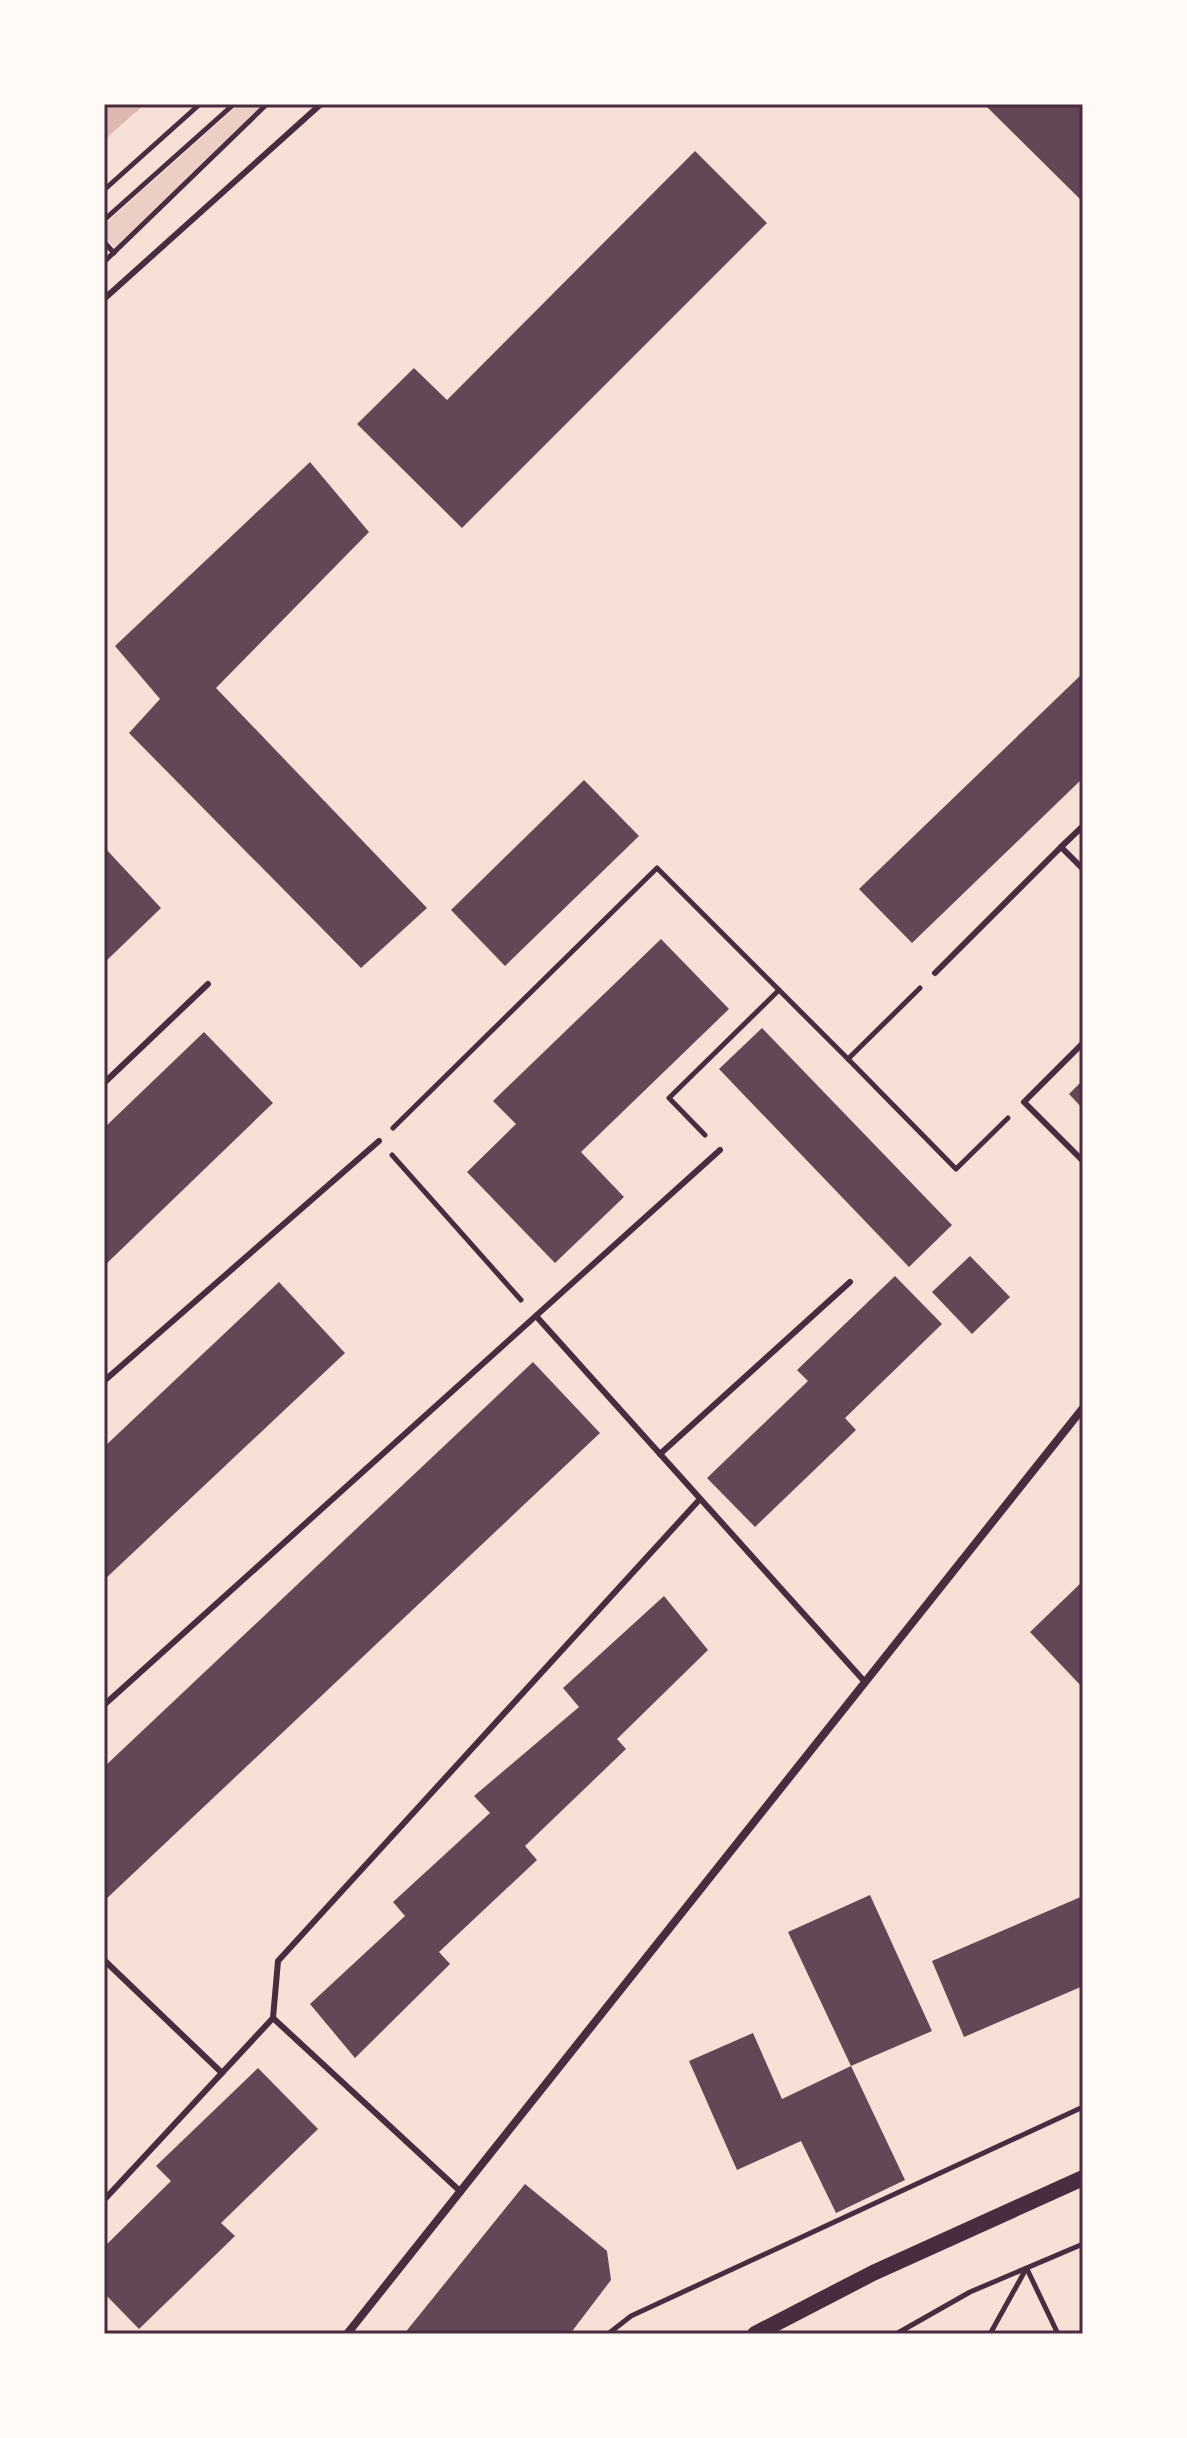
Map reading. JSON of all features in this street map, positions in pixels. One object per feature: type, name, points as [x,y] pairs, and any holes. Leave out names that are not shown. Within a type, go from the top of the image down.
[{"type":"main road","points":[[755,2334],[873,2273],[1083,2178]]},
{"type":"street","points":[[347,2334],[1083,1408]]},
{"type":"lane","points":[[104,299],[321,104]]},
{"type":"lane","points":[[935,973],[1083,826]]},
{"type":"lane","points":[[1061,847],[1083,869]]},
{"type":"lane","points":[[104,1083],[208,984]]},
{"type":"lane","points":[[1083,1043],[1024,1102],[1083,1161]]},
{"type":"lane","points":[[104,1381],[379,1141]]},
{"type":"lane","points":[[104,1705],[720,1150]]},
{"type":"lane","points":[[660,1454],[850,1282]]},
{"type":"lane","points":[[536,1316],[865,1682]]},
{"type":"lane","points":[[104,2200],[273,2018],[278,1961],[700,1499]]},
{"type":"lane","points":[[104,1960],[222,2073]]},
{"type":"lane","points":[[273,2018],[461,2192]]},
{"type":"path","points":[[104,190],[200,104]]},
{"type":"path","points":[[104,220],[234,104]]},
{"type":"path","points":[[104,262],[267,104]]},
{"type":"path","points":[[536,1316],[379,1141],[657,868],[956,1169],[1024,1102]]},
{"type":"path","points":[[848,1059],[935,973]]},
{"type":"path","points":[[720,1150],[669,1098],[779,990]]},
{"type":"path","points":[[608,2334],[631,2316],[1083,2107]]},
{"type":"path","points":[[896,2334],[970,2292],[1083,2244]]},
{"type":"path","points":[[990,2334],[1027,2268]]},
{"type":"path","points":[[1027,2268],[1058,2334]]},
{"type":"shaded area","points":[[104,104],[145,104],[104,140]]},
{"type":"shaded area","points":[[239,104],[263,104],[115,247],[104,236],[104,225]]},
{"type":"building","points":[[984,104],[1083,104],[1083,202]]},
{"type":"building","points":[[695,151],[767,223],[462,528],[357,424],[414,368],[447,400]]},
{"type":"building","points":[[310,462],[369,532],[216,688],[427,908],[361,968],[129,733],[160,699],[115,646]]},
{"type":"building","points":[[1083,673],[1083,778],[912,943],[859,889]]},
{"type":"building","points":[[584,780],[639,836],[505,966],[451,910]]},
{"type":"building","points":[[104,847],[161,908],[104,963]]},
{"type":"building","points":[[661,939],[729,1009],[581,1152],[624,1197],[555,1263],[467,1172],[516,1124],[493,1101]]},
{"type":"building","points":[[762,1028],[952,1225],[909,1267],[719,1069]]},
{"type":"building","points":[[204,1032],[273,1103],[104,1266],[104,1128]]},
{"type":"building","points":[[1083,1080],[1083,1109],[1069,1094]]},
{"type":"building","points":[[970,1256],[1010,1297],[972,1334],[932,1292]]},
{"type":"building","points":[[895,1276],[942,1324],[845,1418],[856,1430],[755,1527],[707,1478],[808,1381],[797,1370]]},
{"type":"building","points":[[279,1282],[345,1353],[104,1580],[104,1447]]},
{"type":"building","points":[[533,1362],[600,1433],[104,1901],[104,1767]]},
{"type":"building","points":[[1083,1581],[1083,1688],[1030,1632]]},
{"type":"building","points":[[664,1596],[708,1650],[617,1739],[626,1749],[525,1846],[537,1860],[439,1952],[450,1964],[355,2058],[310,2004],[405,1916],[393,1902],[490,1813],[474,1796],[579,1707],[563,1688]]},
{"type":"building","points":[[870,1895],[932,2031],[851,2066],[788,1932]]},
{"type":"building","points":[[1083,1896],[1083,1986],[964,2037],[932,1961]]},
{"type":"building","points":[[753,2033],[782,2099],[851,2066],[905,2180],[836,2213],[801,2141],[737,2170],[689,2061]]},
{"type":"building","points":[[258,2068],[318,2129],[221,2223],[235,2236],[139,2329],[104,2293],[104,2247],[171,2181],[156,2166]]},
{"type":"building","points":[[525,2184],[607,2251],[611,2280],[570,2334],[404,2334]]}]
